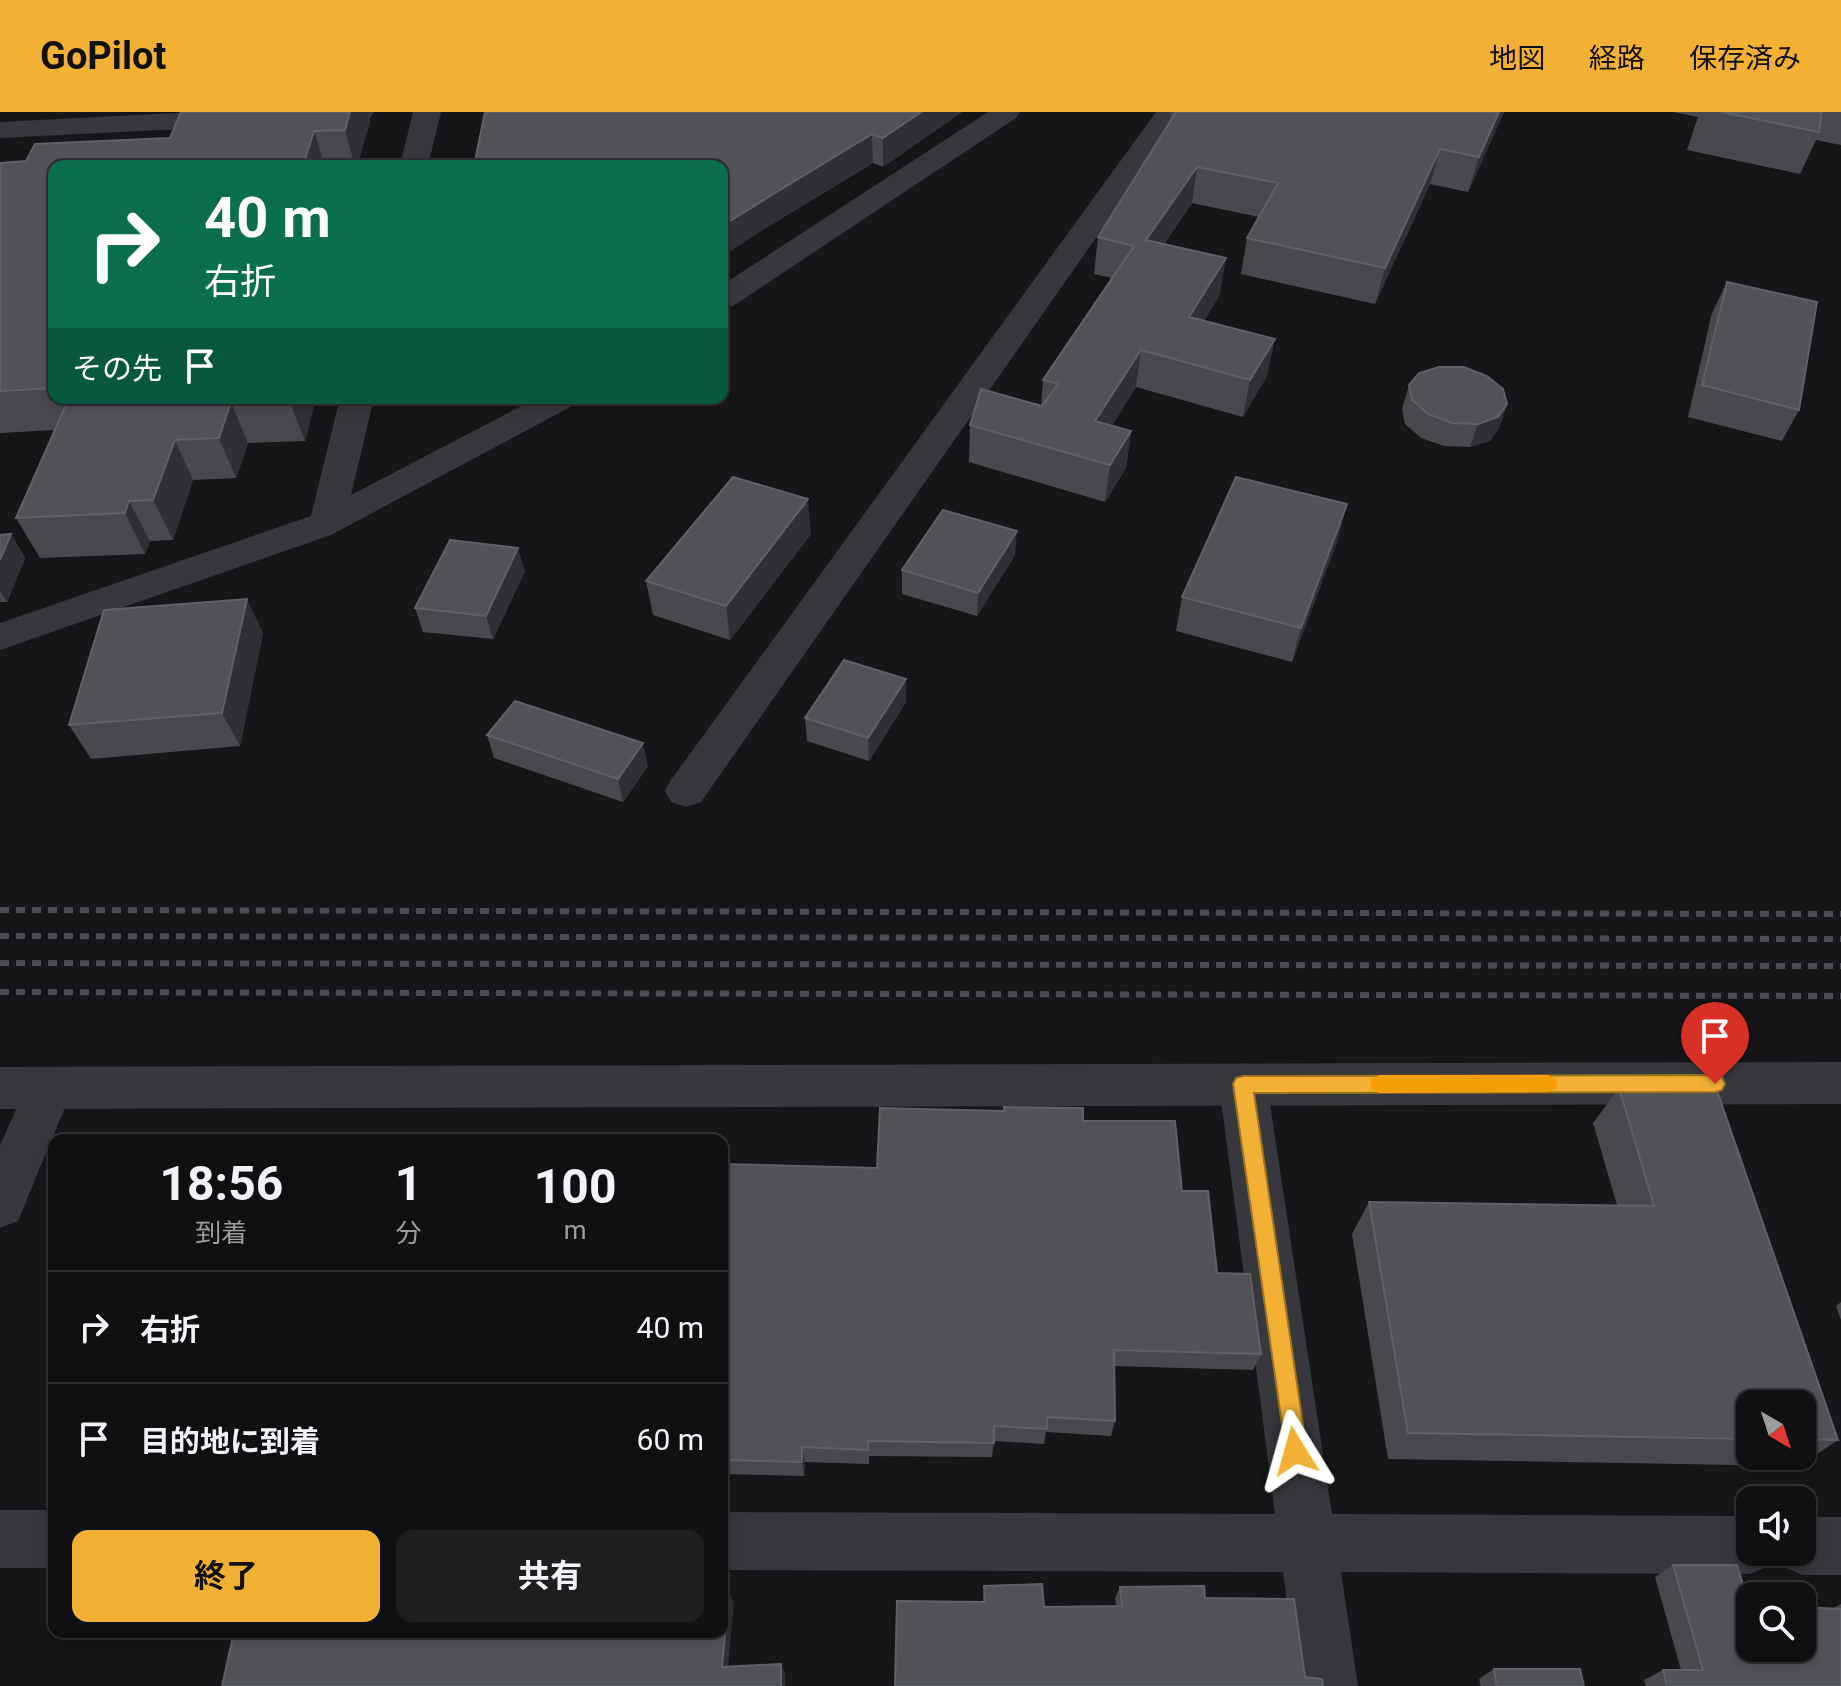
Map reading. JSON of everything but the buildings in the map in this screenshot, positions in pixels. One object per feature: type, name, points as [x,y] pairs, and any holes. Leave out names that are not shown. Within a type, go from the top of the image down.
[{"type":"street","points":[[0,130],[81,119],[360,112]]},
{"type":"street","points":[[415,160],[427,112]]},
{"type":"street","points":[[728,295],[1006,112]]},
{"type":"street","points":[[686,791],[1170,112]]},
{"type":"street","points":[[327,522],[356,404]]},
{"type":"street","points":[[0,637],[327,522],[551,404]]},
{"type":"street","points":[[0,1088],[1841,1083]]},
{"type":"street","points":[[1243,1084],[1328,1686]]},
{"type":"street","points":[[0,1205],[49,1088]]},
{"type":"street","points":[[0,1539],[48,1539]]},
{"type":"street","points":[[728,1541],[1736,1545]]},
{"type":"street","points":[[1816,1546],[1841,1546]]},
{"type":"railway","points":[[0,910],[1841,914]]},
{"type":"railway","points":[[0,936],[1841,939]]},
{"type":"railway","points":[[0,963],[1841,966]]},
{"type":"railway","points":[[0,992],[1841,996]]},
{"type":"slow traffic","points":[[1380,1084],[1548,1084]]},
{"type":"route","points":[[1295,1451],[1243,1084],[1715,1084]]}]
